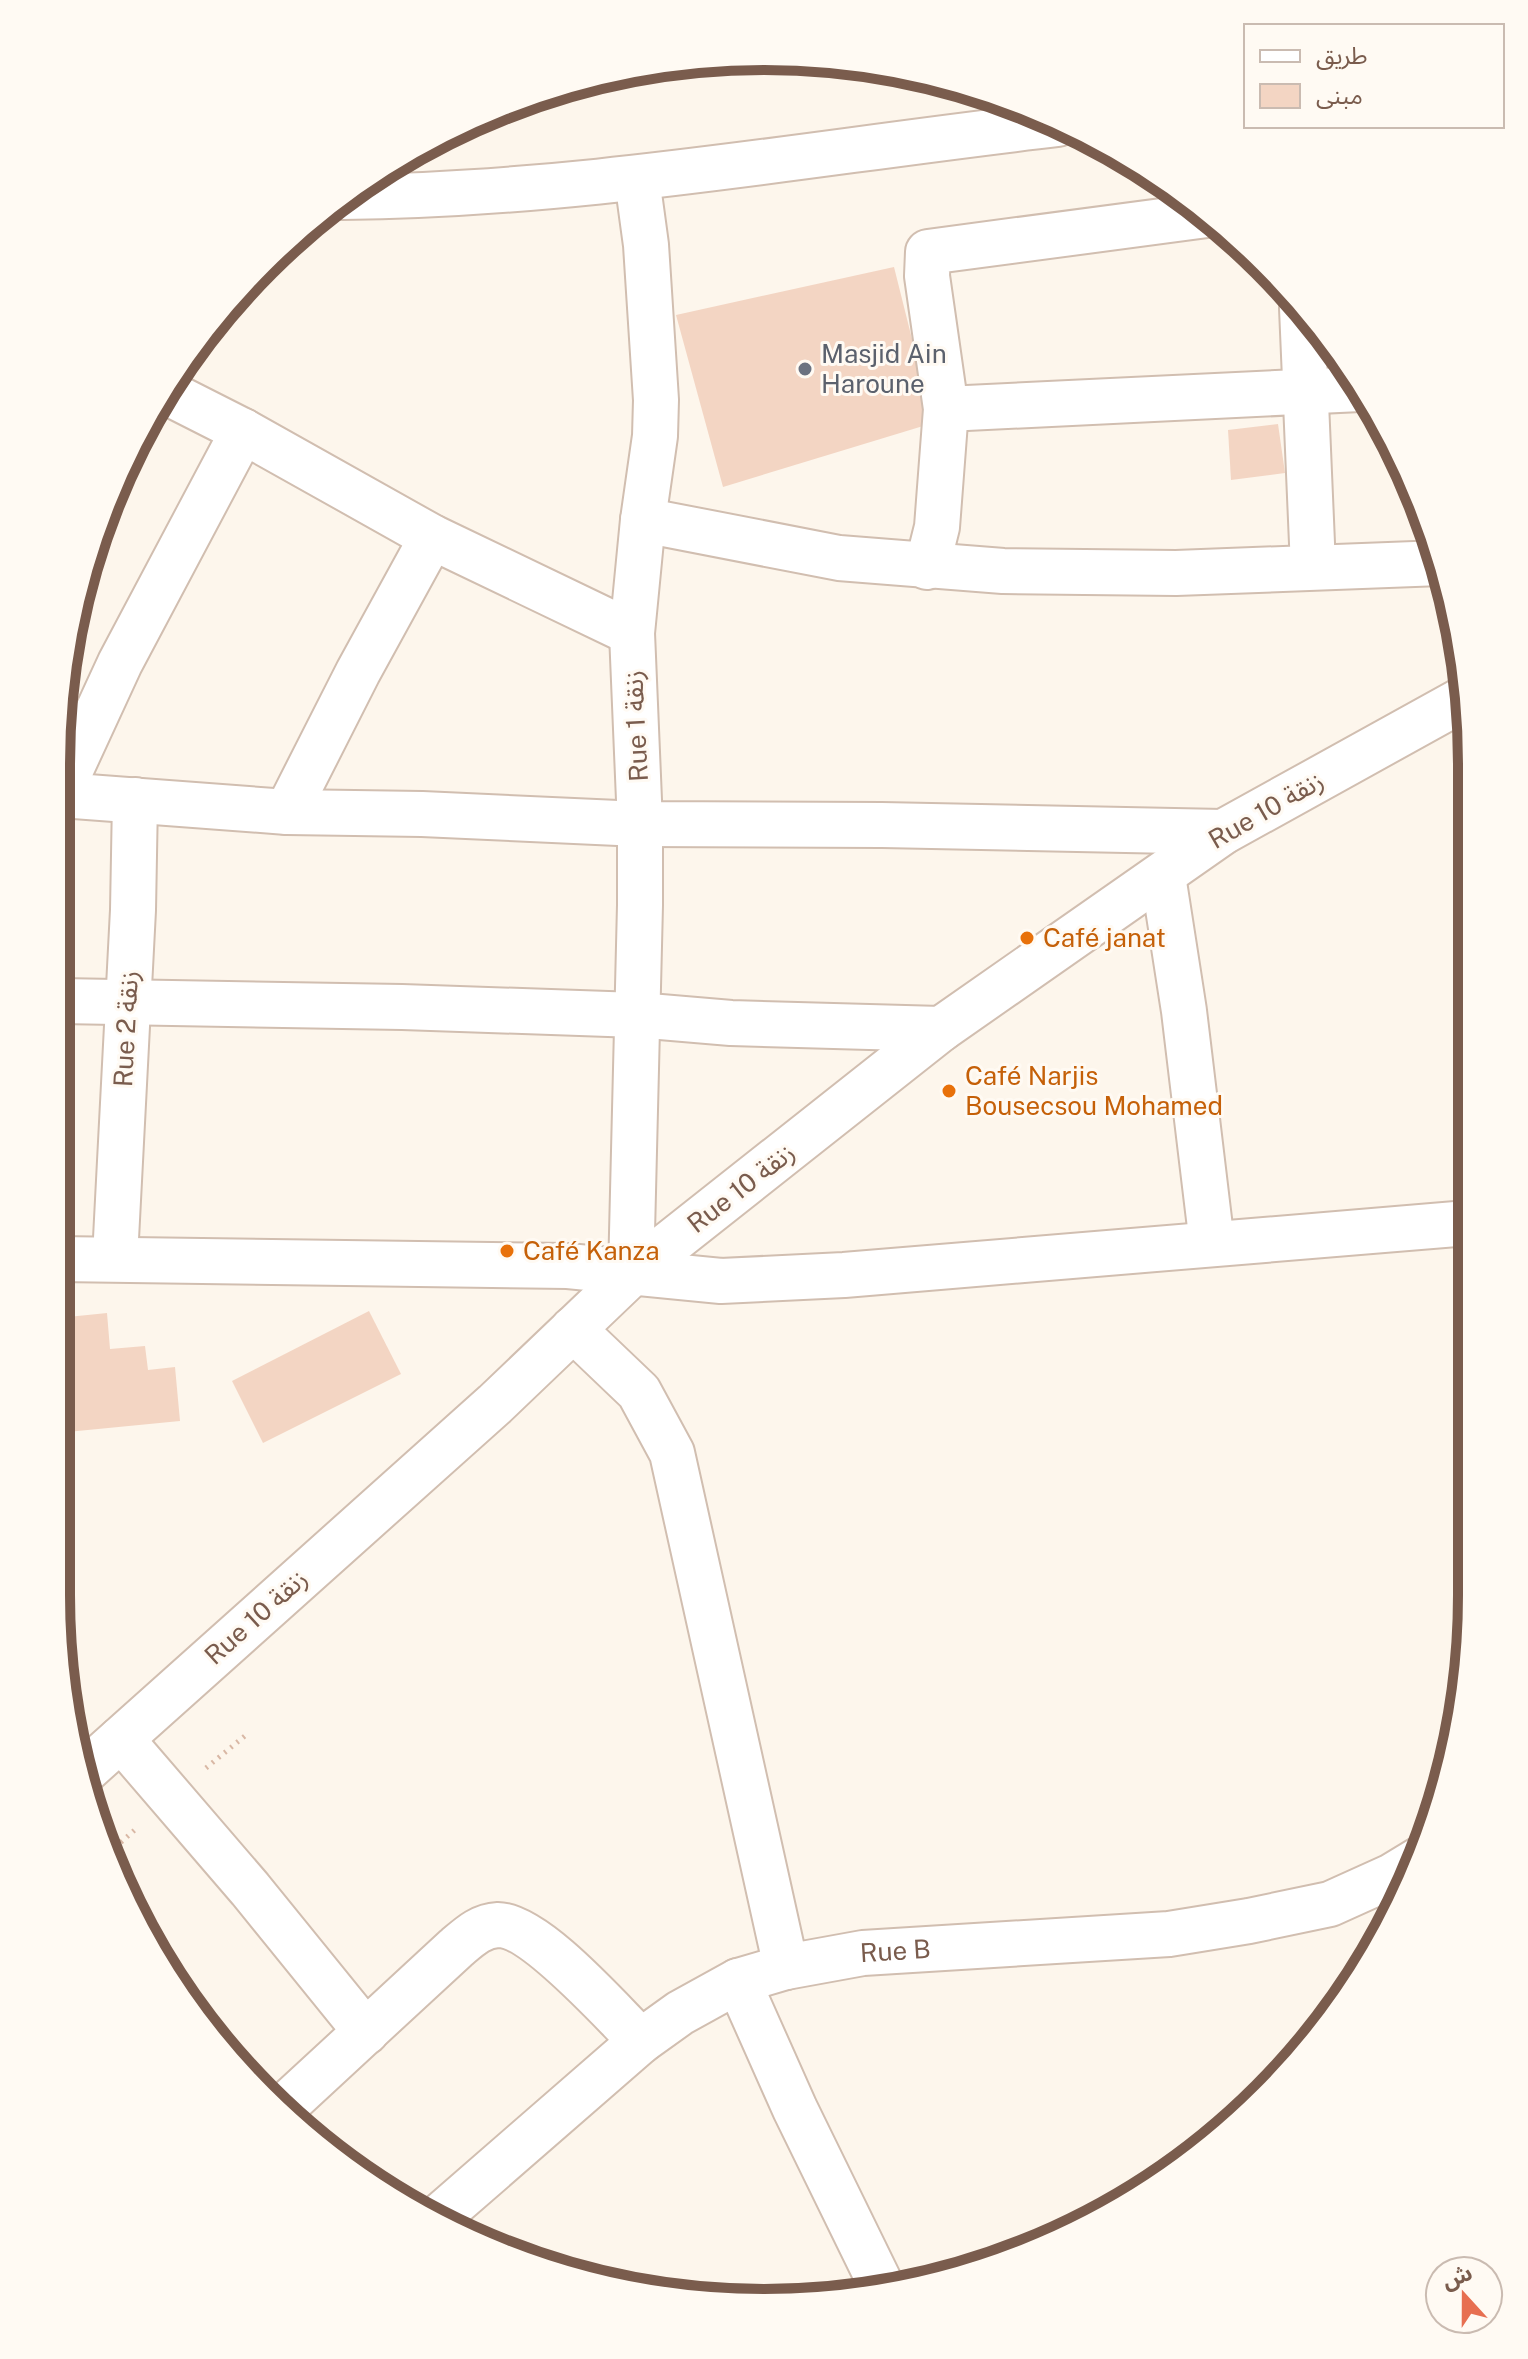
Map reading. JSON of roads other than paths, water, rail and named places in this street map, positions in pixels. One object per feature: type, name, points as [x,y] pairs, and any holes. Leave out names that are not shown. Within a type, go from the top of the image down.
[{"type":"street","points":[[365,197],[637,179],[1038,127]]},
{"type":"street","name":"Rue 1 زنقة","points":[[631,1274],[640,824],[632,633],[655,436],[656,400],[646,245],[637,179]]},
{"type":"street","points":[[927,567],[937,527],[946,409],[927,276],[928,252],[1191,217]]},
{"type":"street","points":[[1303,327],[1313,567]]},
{"type":"street","points":[[946,409],[1348,389]]},
{"type":"street","points":[[175,397],[432,537],[632,633]]},
{"type":"street","points":[[70,773],[120,663],[243,431]]},
{"type":"street","points":[[643,520],[839,558],[927,567],[1176,573],[1428,563]]},
{"type":"street","points":[[287,812],[358,672],[432,537]]},
{"type":"street","name":"Rue 10 زنقة","points":[[92,1765],[495,1404],[631,1274],[941,1029],[1223,832],[1455,703]]},
{"type":"street","points":[[70,794],[287,812],[422,814],[640,824],[1223,832]]},
{"type":"street","name":"Rue 2 زنقة","points":[[115,1258],[133,910],[135,800]]},
{"type":"street","points":[[1163,876],[1184,1011],[1212,1244]]},
{"type":"street","points":[[70,1001],[402,1007],[637,1015],[731,1023],[941,1029]]},
{"type":"street","points":[[70,1259],[568,1266],[721,1281],[844,1275],[1458,1224]]},
{"type":"street","points":[[573,1329],[639,1392],[672,1453],[786,1967]]},
{"type":"street","points":[[121,1739],[259,1900],[366,2032]]},
{"type":"street","name":"Rue B","points":[[446,2211],[641,2041],[680,2013],[738,1981],[786,1967],[863,1953],[1169,1934],[1249,1921],[1330,1904],[1400,1871]]},
{"type":"street","points":[[290,2102],[474,1932],[489,1926],[504,1925],[524,1933],[549,1951],[641,2041]]},
{"type":"street","points":[[738,1981],[795,2109],[878,2279]]},
{"type":"place","name":"Masjid Ain Haroune","points":[[805,369]]},
{"type":"place","name":"Café janat","points":[[1027,938]]},
{"type":"place","name":"Café Narjis Bousecsou Mohamed","points":[[949,1091]]},
{"type":"place","name":"Café Kanza","points":[[507,1251]]}]
